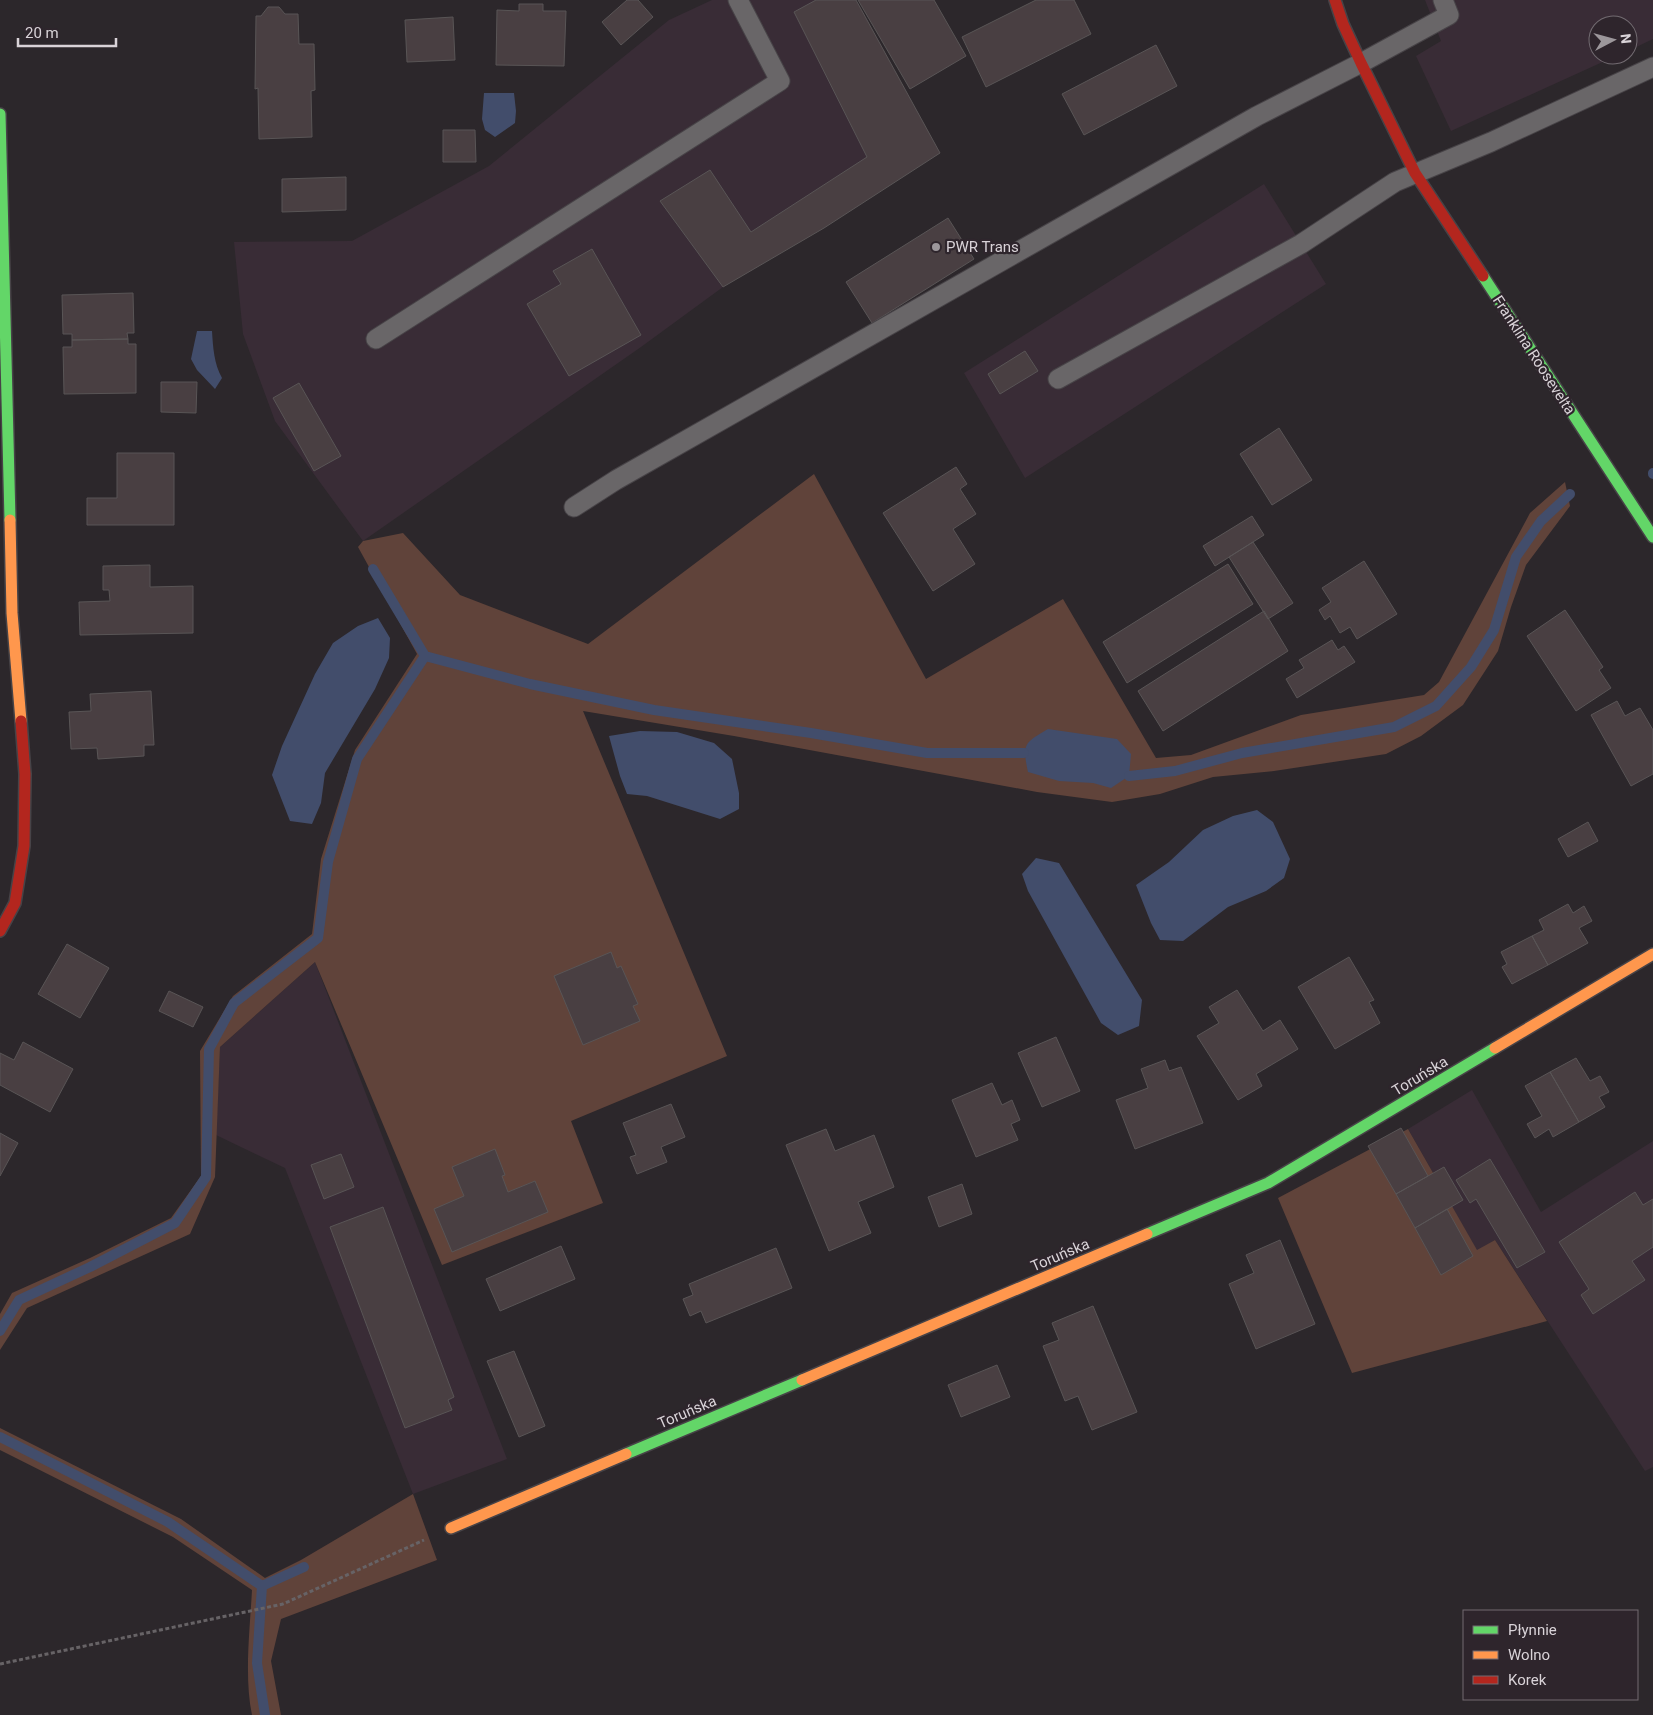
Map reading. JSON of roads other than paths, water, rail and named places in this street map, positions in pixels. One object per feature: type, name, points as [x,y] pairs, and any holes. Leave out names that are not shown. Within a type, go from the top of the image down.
[{"type":"street","name":"Franklina Roosevelta","points":[[1335,0],[1343,24],[1361,63],[1415,173],[1653,537]]},
{"type":"street","points":[[0,114],[12,613],[25,774],[24,846],[15,903],[0,931]]},
{"type":"street","name":"Toruńska","points":[[450,1528],[1268,1184],[1653,954]]},
{"type":"lane","points":[[376,339],[780,81],[738,0]]},
{"type":"lane","points":[[574,506],[616,480],[1257,116],[1361,63],[1449,15],[1443,0]]},
{"type":"lane","points":[[1058,379],[1301,244],[1395,182],[1490,142],[1653,67]]},
{"type":"water","points":[[484,93],[514,93],[515,123],[495,137],[485,130],[482,119]]},
{"type":"water","points":[[197,331],[212,331],[213,349],[222,378],[215,389],[197,370],[191,359]]},
{"type":"water","points":[[378,618],[390,638],[389,658],[375,689],[325,773],[321,803],[312,824],[290,821],[272,775],[282,746],[315,674],[333,643],[358,626]]},
{"type":"water","points":[[1048,729],[1117,739],[1131,754],[1129,776],[1111,788],[1093,783],[1059,781],[1028,772],[1025,755],[1027,745]]},
{"type":"water","points":[[640,731],[677,732],[714,743],[732,759],[739,793],[739,809],[720,819],[647,796],[627,794],[609,736]]},
{"type":"water","points":[[1257,810],[1273,822],[1290,859],[1284,878],[1266,891],[1228,907],[1183,941],[1160,940],[1136,885],[1169,862],[1203,830],[1233,816]]},
{"type":"water","points":[[1036,858],[1059,863],[1142,1000],[1139,1026],[1118,1035],[1101,1023],[1028,891],[1022,874]]},
{"type":"waterway","points":[[1129,776],[1175,771],[1242,753],[1394,727],[1436,706],[1471,667],[1494,630],[1516,557],[1541,521],[1570,494]]},
{"type":"waterway","points":[[373,569],[425,656],[530,684],[654,710],[811,733],[927,753],[1024,753]]},
{"type":"waterway","points":[[0,1331],[19,1300],[90,1267],[175,1223],[206,1177],[209,1049],[234,1003],[318,938],[328,862],[357,759],[425,656]]},
{"type":"waterway","points":[[0,1437],[168,1522],[262,1586],[257,1663],[265,1715]]},
{"type":"waterway","points":[[262,1586],[304,1567]]},
{"type":"place","name":"PWR Trans","points":[[936,247]]}]
